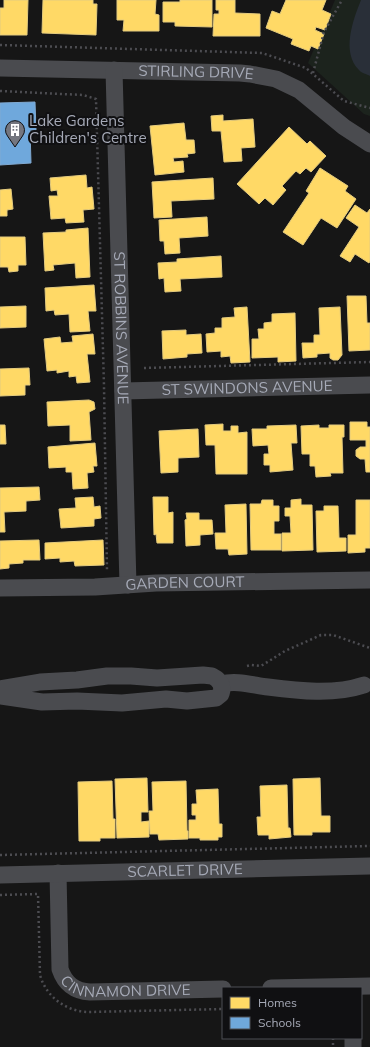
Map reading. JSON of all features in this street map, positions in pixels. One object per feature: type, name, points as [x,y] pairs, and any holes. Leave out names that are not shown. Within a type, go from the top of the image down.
[{"type":"street","name":"STIRLING DRIVE","points":[[0,68],[250,74],[276,79],[305,94],[344,127],[370,144]]},
{"type":"street","name":"ST ROBBINS AVENUE","points":[[114,70],[128,584]]},
{"type":"street","name":"ST SWINDONS AVENUE","points":[[123,391],[370,385]]},
{"type":"street","name":"GARDEN COURT","points":[[0,588],[95,587],[156,583],[370,580]]},
{"type":"street","points":[[116,675],[116,702]]},
{"type":"street","points":[[0,688],[40,682],[77,680],[116,675],[157,678],[194,675],[212,676],[219,680],[222,692],[218,697],[195,700],[160,699],[116,702],[77,700],[42,702],[0,696]]},
{"type":"street","points":[[194,675],[195,700]]},
{"type":"street","points":[[221,684],[234,682],[286,689],[327,691],[364,685]]},
{"type":"street","name":"SCARLET DRIVE","points":[[0,875],[370,866]]},
{"type":"street","name":"CINNAMON DRIVE","points":[[58,873],[60,969],[72,987],[81,992],[222,989]]},
{"type":"street","points":[[352,987],[370,986]]},
{"type":"path","points":[[313,73],[324,32],[342,0]]},
{"type":"path","points":[[0,45],[262,53],[303,66],[344,101],[370,108]]},
{"type":"path","points":[[0,91],[83,95],[96,99],[104,386],[107,572]]},
{"type":"path","points":[[144,368],[370,362]]},
{"type":"path","points":[[244,667],[251,665],[261,666],[285,651],[321,635],[333,635],[370,648]]},
{"type":"path","points":[[0,855],[370,846]]},
{"type":"shaded area","points":[[335,0],[370,0],[370,116],[364,114],[308,63]]},
{"type":"shaded area","points":[[361,0],[370,0],[370,76],[360,71],[354,63],[351,54],[350,36]]},
{"type":"building: Homes","points":[[4,0],[28,0],[27,35],[0,35],[0,8],[4,8]]},
{"type":"building: Homes","points":[[43,0],[93,0],[93,4],[97,4],[96,35],[42,33]]},
{"type":"building: Homes","points":[[117,0],[156,0],[155,14],[159,15],[159,31],[123,31],[124,20],[117,20]]},
{"type":"building: Homes","points":[[180,0],[212,0],[212,27],[175,26],[175,22],[163,22],[163,2],[180,2]]},
{"type":"building: Homes","points":[[216,0],[235,0],[235,13],[260,14],[260,36],[213,36],[214,14],[219,14],[219,10],[216,10]]},
{"type":"building: Homes","points":[[286,0],[326,0],[322,10],[331,14],[325,30],[316,27],[315,30],[324,34],[318,49],[311,46],[309,51],[291,44],[293,39],[266,28],[272,11],[280,14]]},
{"type":"building: Homes","points":[[223,115],[223,121],[253,119],[255,147],[241,148],[242,161],[224,162],[221,131],[212,131],[211,116]]},
{"type":"building: Homes","points":[[184,123],[186,140],[194,140],[195,153],[187,154],[188,157],[173,158],[174,162],[183,161],[184,172],[155,175],[150,126]]},
{"type":"building: Homes","points":[[289,127],[307,144],[310,141],[326,156],[311,172],[306,168],[300,174],[296,171],[282,186],[286,190],[273,205],[265,198],[259,204],[237,184]]},
{"type":"building: Homes","points":[[320,168],[348,186],[345,191],[356,199],[337,228],[321,218],[303,245],[283,232],[309,193],[306,191]]},
{"type":"building: Homes","points":[[86,175],[87,188],[92,187],[94,209],[83,210],[84,222],[66,223],[65,218],[51,219],[49,196],[58,196],[57,190],[51,191],[50,178]]},
{"type":"building: Homes","points":[[213,178],[214,199],[171,201],[172,217],[154,218],[152,182]]},
{"type":"building: Homes","points":[[11,189],[13,209],[7,210],[7,216],[0,216],[0,190]]},
{"type":"building: Homes","points":[[355,205],[367,213],[370,209],[369,263],[355,254],[350,262],[340,256],[359,227],[346,218]]},
{"type":"building: Homes","points":[[207,217],[208,236],[179,238],[180,253],[165,254],[164,241],[160,241],[159,220]]},
{"type":"building: Homes","points":[[88,228],[90,277],[76,278],[75,263],[53,265],[54,270],[45,271],[43,233],[66,232],[66,230]]},
{"type":"building: Homes","points":[[0,237],[25,237],[26,265],[18,265],[18,271],[9,272],[8,267],[0,267]]},
{"type":"building: Homes","points":[[221,256],[222,277],[180,279],[181,291],[165,292],[164,278],[159,279],[158,263],[177,262],[177,259]]},
{"type":"building: Homes","points":[[94,285],[96,311],[88,311],[90,331],[70,332],[69,314],[55,315],[54,310],[46,311],[45,288]]},
{"type":"building: Homes","points":[[347,296],[366,296],[367,323],[370,323],[370,350],[349,351]]},
{"type":"building: Homes","points":[[26,306],[26,327],[0,328],[0,307]]},
{"type":"building: Homes","points":[[247,307],[250,362],[231,363],[230,356],[221,357],[221,351],[207,352],[206,334],[215,333],[215,328],[222,328],[222,318],[235,317],[234,308]]},
{"type":"building: Homes","points":[[340,307],[342,355],[338,360],[333,360],[330,358],[330,353],[317,354],[317,357],[303,358],[302,343],[314,343],[314,335],[320,335],[319,308]]},
{"type":"building: Homes","points":[[295,313],[296,361],[278,362],[278,357],[252,358],[252,339],[259,339],[258,329],[264,329],[264,323],[272,322],[272,314]]},
{"type":"building: Homes","points":[[186,330],[186,335],[201,334],[202,353],[187,354],[187,357],[163,359],[162,331]]},
{"type":"building: Homes","points":[[93,334],[95,354],[87,354],[90,382],[77,383],[76,376],[69,377],[69,371],[57,373],[57,370],[47,371],[44,339],[60,337],[61,343],[73,342],[72,336]]},
{"type":"building: Homes","points":[[29,368],[30,385],[25,385],[25,395],[0,396],[0,369]]},
{"type":"building: Homes","points":[[89,400],[94,402],[95,409],[89,412],[91,440],[70,441],[70,425],[48,426],[47,402]]},
{"type":"building: Homes","points":[[350,422],[367,422],[367,427],[370,427],[370,472],[366,472],[365,459],[360,459],[356,456],[356,450],[360,447],[366,447],[366,440],[350,440]]},
{"type":"building: Homes","points":[[223,424],[223,431],[231,431],[231,426],[238,426],[238,433],[247,432],[247,474],[216,474],[215,445],[206,445],[205,425]]},
{"type":"building: Homes","points":[[0,425],[5,425],[6,444],[0,444]]},
{"type":"building: Homes","points":[[296,425],[297,443],[291,443],[293,470],[270,472],[270,465],[264,465],[264,454],[269,454],[268,445],[253,446],[252,429],[267,429],[267,426]]},
{"type":"building: Homes","points":[[319,425],[319,428],[329,428],[329,425],[344,425],[344,437],[342,437],[343,473],[330,473],[331,476],[316,477],[315,466],[310,466],[310,454],[302,454],[301,426]]},
{"type":"building: Homes","points":[[198,429],[199,457],[178,458],[178,472],[161,473],[159,431]]},
{"type":"building: Homes","points":[[95,443],[97,466],[93,466],[94,472],[87,473],[88,488],[73,489],[72,472],[66,472],[66,467],[49,468],[48,447]]},
{"type":"building: Homes","points":[[39,487],[40,500],[26,501],[26,511],[4,512],[5,532],[0,532],[0,488]]},
{"type":"building: Homes","points":[[93,497],[94,507],[100,506],[101,518],[94,519],[94,526],[61,528],[59,509],[76,508],[75,498]]},
{"type":"building: Homes","points":[[153,497],[168,497],[168,513],[173,512],[173,543],[157,543],[156,534],[154,535]]},
{"type":"building: Homes","points":[[301,499],[301,505],[312,505],[313,550],[282,551],[282,533],[291,533],[290,516],[285,516],[285,508],[291,508],[291,500]]},
{"type":"building: Homes","points":[[262,500],[273,500],[273,506],[279,506],[279,521],[274,521],[274,534],[281,534],[281,550],[251,550],[250,504],[261,504]]},
{"type":"building: Homes","points":[[356,500],[370,500],[370,548],[365,548],[365,552],[348,553],[348,535],[356,535]]},
{"type":"building: Homes","points":[[246,504],[247,554],[229,555],[228,549],[216,549],[215,533],[226,533],[225,505]]},
{"type":"building: Homes","points":[[324,506],[338,506],[339,538],[346,538],[346,551],[317,552],[316,511],[324,511]]},
{"type":"building: Homes","points":[[186,513],[199,513],[199,520],[212,520],[213,534],[200,535],[200,545],[186,546]]},
{"type":"building: Homes","points":[[39,540],[40,560],[23,560],[23,563],[9,564],[9,568],[0,569],[0,541]]},
{"type":"building: Homes","points":[[103,540],[104,565],[75,566],[74,561],[60,562],[60,558],[45,559],[45,543]]},
{"type":"building: Homes","points":[[147,778],[148,812],[141,812],[141,822],[149,821],[149,837],[117,838],[115,779]]},
{"type":"building: Homes","points":[[320,778],[321,816],[330,816],[330,832],[312,832],[312,835],[294,835],[293,779]]},
{"type":"building: Homes","points":[[112,781],[115,838],[100,838],[100,841],[79,841],[78,782]]},
{"type":"building: Homes","points":[[186,781],[188,839],[159,840],[158,834],[150,834],[149,811],[153,811],[152,782]]},
{"type":"building: Homes","points":[[287,785],[288,828],[290,828],[291,837],[269,839],[269,835],[258,835],[257,817],[261,817],[260,786]]},
{"type":"building: Homes","points":[[218,789],[219,824],[222,824],[222,837],[218,837],[218,840],[200,840],[200,838],[189,838],[189,820],[196,820],[196,815],[192,815],[192,804],[197,804],[196,790]]},
{"type":"building: Schools","name":"Lake Gardens Children's Centre","points":[[35,102],[36,130],[30,130],[31,163],[0,165],[0,103]]},
{"type":"place","name":"Lake Gardens Children's Centre","points":[[15,147]]}]
